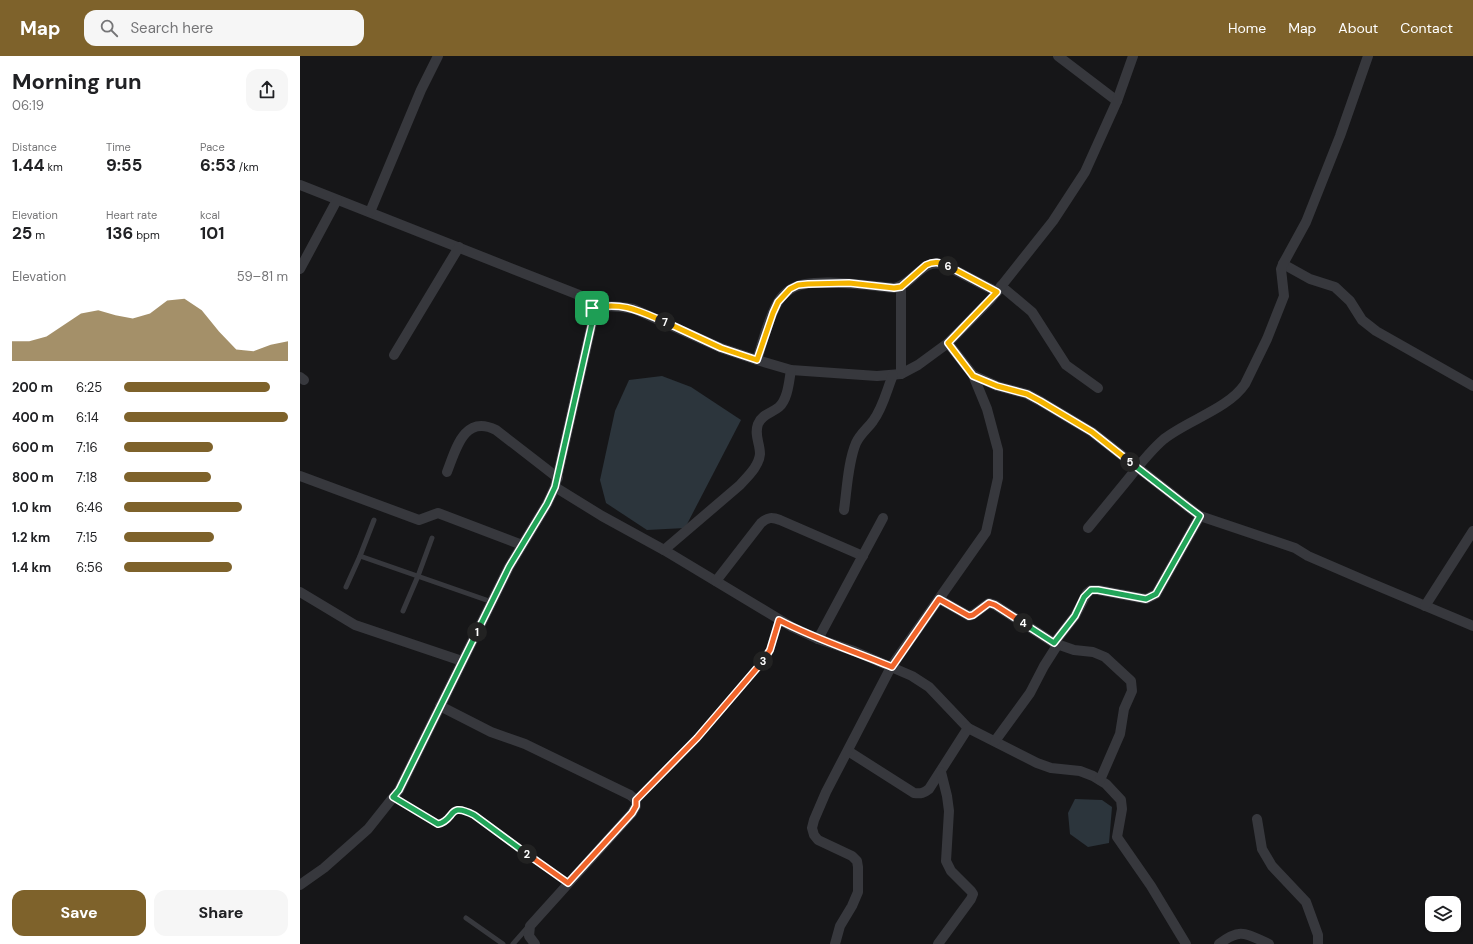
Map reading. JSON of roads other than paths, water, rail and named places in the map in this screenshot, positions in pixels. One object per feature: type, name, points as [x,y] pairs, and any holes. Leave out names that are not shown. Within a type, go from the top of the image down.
[{"type":"street","points":[[370,212],[421,90],[438,56]]},
{"type":"street","points":[[1058,56],[1117,101]]},
{"type":"street","points":[[592,308],[621,306],[634,308],[721,348],[791,370],[877,376],[897,374],[918,365],[948,343],[999,289],[1053,221],[1084,172],[1117,101],[1134,56]]},
{"type":"street","points":[[1088,528],[1138,467],[1167,437],[1232,397],[1241,390],[1245,384],[1267,338],[1284,296],[1281,269],[1306,222],[1345,123],[1368,56]]},
{"type":"street","points":[[300,185],[579,295],[592,308],[592,323],[556,482],[547,504],[509,567],[399,790],[368,829],[324,868],[300,885]]},
{"type":"street","points":[[300,270],[337,200]]},
{"type":"street","points":[[394,355],[459,247]]},
{"type":"street","points":[[757,360],[778,302],[790,289],[798,285],[849,283],[887,288],[901,287],[926,265],[938,262],[999,289],[1032,312],[1066,365],[1098,388]]},
{"type":"street","points":[[1283,264],[1310,279],[1335,287],[1350,301],[1362,320],[1376,331],[1473,386]]},
{"type":"street","points":[[844,510],[855,444],[873,421],[897,374],[901,287]]},
{"type":"street","points":[[835,944],[840,926],[852,906],[858,892],[857,861],[852,856],[818,840],[814,835],[812,828],[814,820],[826,792],[892,667],[986,532],[998,478],[998,450],[987,409],[973,376],[948,343]]},
{"type":"street","points":[[664,550],[740,485],[751,473],[758,462],[760,454],[756,437],[756,430],[759,422],[763,416],[778,407],[786,396],[791,370]]},
{"type":"street","points":[[973,376],[997,386],[1027,394],[1092,432],[1200,516],[1295,548],[1308,556],[1473,626]]},
{"type":"street","points":[[447,472],[460,439],[464,434],[474,428],[483,426],[496,430],[556,482],[602,516],[664,550],[779,620],[818,639],[854,651],[912,676],[929,687],[968,728],[1037,763],[1052,768],[1080,771],[1100,780],[1106,784],[1121,800],[1122,809],[1116,837],[1151,886],[1186,944]]},
{"type":"street","points":[[300,476],[419,520],[438,513],[522,545]]},
{"type":"street","points":[[995,741],[1030,693],[1056,644],[1075,616],[1084,597],[1091,590],[1146,599],[1156,594],[1200,516]]},
{"type":"street","points":[[716,581],[766,518],[780,520],[863,556]]},
{"type":"street","points":[[818,639],[883,518]]},
{"type":"street","points":[[1425,606],[1473,531]]},
{"type":"street","points":[[300,592],[355,625],[462,661]]},
{"type":"street","points":[[939,599],[969,616],[973,615],[989,603],[995,605],[1056,644],[1074,650],[1093,652],[1105,657],[1131,681],[1132,691],[1124,709],[1120,734],[1100,780]]},
{"type":"street","points":[[440,706],[491,732],[525,744],[630,795],[636,800],[636,806],[632,813],[530,926],[529,936],[535,944]]},
{"type":"street","points":[[848,750],[914,793],[919,794],[926,792],[929,789],[968,728]]},
{"type":"street","points":[[938,944],[971,899],[973,894],[951,871],[946,861],[949,811],[941,772]]},
{"type":"street","points":[[1257,819],[1262,850],[1272,866],[1306,902],[1318,935],[1318,944]]},
{"type":"street","points":[[1219,944],[1229,936],[1236,934],[1245,934],[1268,944]]},
{"type":"lane","points":[[346,587],[374,520]]},
{"type":"lane","points":[[403,611],[432,538]]},
{"type":"lane","points":[[360,556],[492,602]]},
{"type":"lane","points":[[636,800],[697,738],[756,670],[770,650],[779,620]]},
{"type":"lane","points":[[393,797],[438,824],[446,820],[453,812],[457,810],[466,811],[474,815],[568,883]]},
{"type":"lane","points":[[466,918],[503,944]]},
{"type":"lane","points":[[513,944],[530,926]]}]
